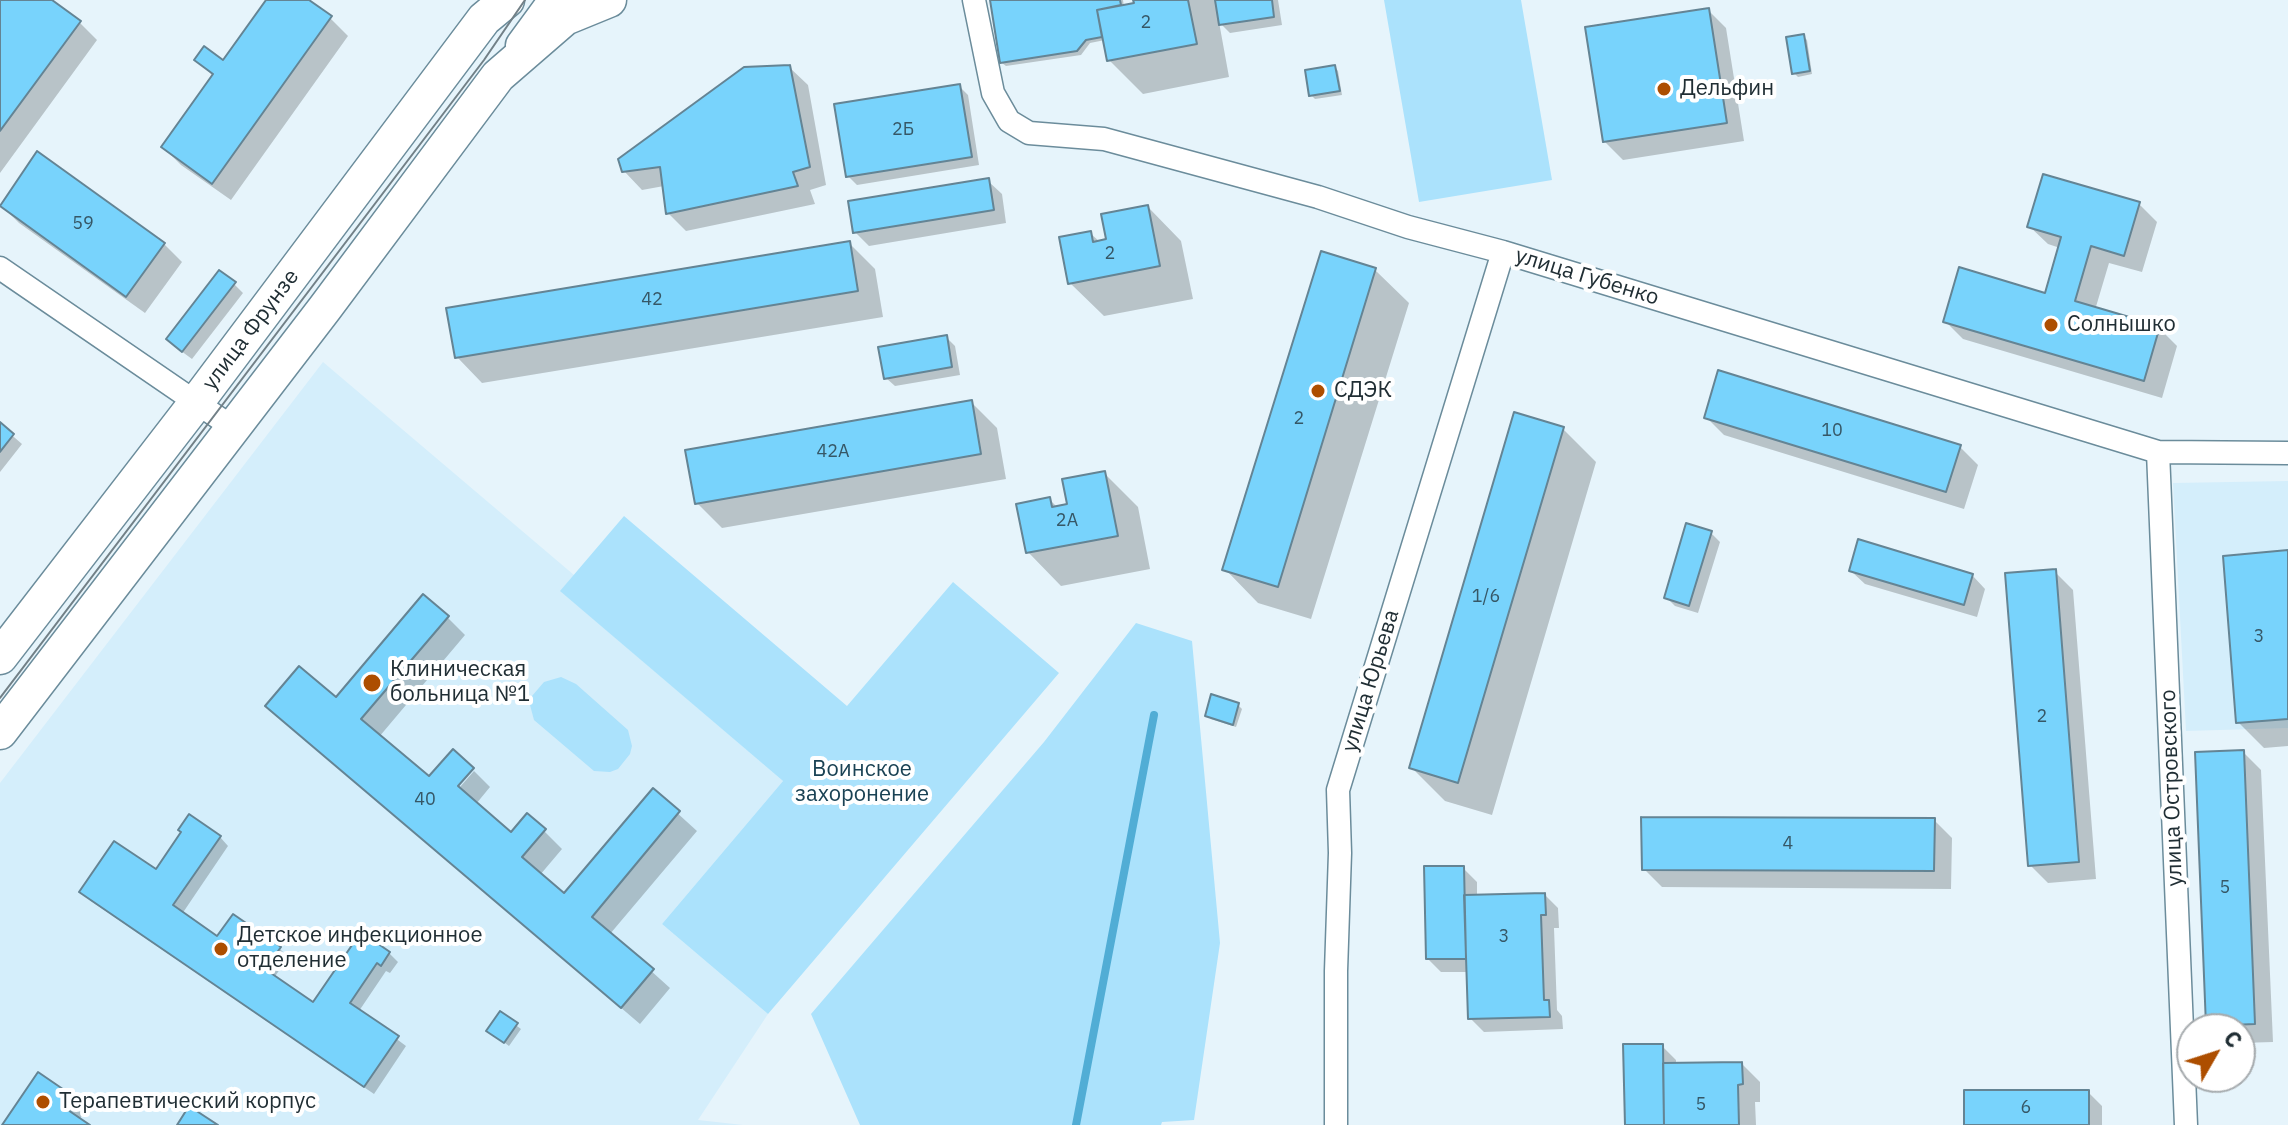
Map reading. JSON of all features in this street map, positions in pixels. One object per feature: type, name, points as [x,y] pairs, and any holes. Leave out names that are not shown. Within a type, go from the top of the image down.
[{"type":"main road","name":"улица Фрунзе","points":[[0,732],[554,0]]},
{"type":"main road","name":"улица Фрунзе","points":[[498,76],[565,18],[609,0]]},
{"type":"main road","name":"улица Фрунзе","points":[[0,657],[496,6]]},
{"type":"street","name":"улица Губенко","points":[[974,0],[993,93],[1009,121],[1029,133],[1104,139],[1293,190],[2158,452],[2288,453]]},
{"type":"street","name":"улица Юрьева","points":[[1336,1125],[1338,790],[1503,252]]},
{"type":"street","points":[[0,268],[232,427]]},
{"type":"street","name":"улица Островского","points":[[2158,452],[2186,1125]]},
{"type":"shaded area","name":"Клиническая больница №1","points":[[323,362],[574,575],[561,591],[783,781],[662,924],[768,1014],[698,1120],[743,1125],[0,1125],[0,783]]},
{"type":"shaded area","points":[[2288,481],[2288,728],[2186,731],[2173,483]]},
{"type":"green space","points":[[1384,0],[1521,0],[1552,180],[1419,202]]},
{"type":"green space","name":"Воинское захоронение","points":[[624,516],[847,706],[953,582],[1059,673],[768,1014],[662,924],[783,781],[560,591]]},
{"type":"green space","points":[[1136,623],[1192,641],[1220,943],[1194,1120],[1162,1122],[1161,1125],[860,1125],[811,1014],[1044,742]]},
{"type":"green space","points":[[561,677],[576,684],[628,730],[632,746],[630,754],[618,769],[594,771],[534,720],[530,705],[532,696],[544,682]]},
{"type":"building","points":[[0,0],[52,0],[81,21],[0,131]]},
{"type":"building","points":[[266,0],[309,0],[332,16],[212,184],[161,147],[213,74],[194,60],[204,46],[223,60]]},
{"type":"building","points":[[990,0],[1120,0],[1121,5],[1097,10],[1102,37],[1086,40],[1077,51],[1000,63]]},
{"type":"building","points":[[1133,0],[1188,0],[1197,44],[1107,61],[1097,10],[1134,3]]},
{"type":"building","points":[[1215,0],[1272,0],[1274,17],[1219,25]]},
{"type":"building","points":[[1709,8],[1727,123],[1603,142],[1585,27]]},
{"type":"building","points":[[1804,34],[1810,71],[1792,74],[1786,37]]},
{"type":"building","points":[[790,65],[810,167],[793,172],[798,186],[666,214],[660,167],[622,172],[618,159],[744,67]]},
{"type":"building","points":[[1335,65],[1340,91],[1309,96],[1305,70]]},
{"type":"building","points":[[960,84],[972,157],[846,177],[834,104]]},
{"type":"building","points":[[37,151],[165,243],[126,297],[0,206]]},
{"type":"building","points":[[2043,174],[2140,202],[2124,256],[2091,246],[2075,301],[2160,326],[2144,381],[1943,322],[1959,267],[2045,293],[2061,237],[2027,227]]},
{"type":"building","points":[[989,178],[994,210],[853,233],[848,201]]},
{"type":"building","points":[[1148,205],[1160,266],[1068,284],[1059,237],[1091,231],[1093,242],[1106,239],[1101,214]]},
{"type":"building","points":[[850,241],[858,291],[455,358],[446,308]]},
{"type":"building","points":[[1321,251],[1376,268],[1278,587],[1222,570]]},
{"type":"building","points":[[219,270],[236,282],[182,352],[166,339]]},
{"type":"building","points":[[947,335],[952,367],[884,379],[878,347]]},
{"type":"building","points":[[1718,370],[1961,445],[1946,492],[1704,418]]},
{"type":"building","points":[[972,400],[981,454],[695,504],[685,450]]},
{"type":"building","points":[[1514,412],[1564,427],[1458,783],[1409,768]]},
{"type":"building","points":[[0,422],[14,434],[0,452]]},
{"type":"building","points":[[1105,471],[1118,536],[1026,553],[1016,504],[1050,497],[1052,507],[1067,504],[1062,479]]},
{"type":"building","points":[[1686,523],[1712,531],[1689,606],[1664,598]]},
{"type":"building","points":[[1858,539],[1973,574],[1964,605],[1849,571]]},
{"type":"building","points":[[2288,550],[2288,719],[2236,723],[2223,556]]},
{"type":"building","points":[[2056,569],[2079,862],[2028,866],[2005,573]]},
{"type":"building","points":[[423,594],[449,616],[361,719],[429,776],[453,749],[474,768],[458,786],[511,832],[527,813],[546,829],[522,857],[564,893],[653,788],[680,811],[592,917],[654,969],[621,1008],[265,706],[299,666],[336,697]]},
{"type":"building","points":[[1211,694],[1239,703],[1233,725],[1205,716]]},
{"type":"building","points":[[2244,750],[2255,1013],[2205,1013],[2195,752]]},
{"type":"building","name":"Детское инфекционное отделение","points":[[189,814],[221,836],[173,905],[217,936],[233,914],[281,947],[265,969],[313,1002],[361,932],[390,952],[381,966],[377,963],[350,1003],[399,1036],[364,1087],[79,892],[114,841],[156,869],[181,832],[178,830]]},
{"type":"building","points":[[1641,817],[1935,818],[1934,871],[1642,870]]},
{"type":"building","points":[[1424,866],[1464,866],[1466,959],[1426,959]]},
{"type":"building","points":[[1545,893],[1546,915],[1541,915],[1544,1000],[1549,1000],[1550,1017],[1468,1019],[1464,895]]},
{"type":"building","points":[[500,1011],[518,1023],[504,1043],[486,1031]]},
{"type":"building","points":[[1623,1044],[1663,1044],[1664,1125],[1625,1125]]},
{"type":"building","points":[[1742,1062],[1743,1084],[1738,1085],[1739,1125],[1664,1125],[1663,1063]]},
{"type":"building","name":"Терапевтический корпус","points":[[38,1072],[73,1096],[65,1108],[90,1125],[2,1125]]},
{"type":"building","points":[[1964,1090],[2089,1090],[2089,1125],[1964,1125]]},
{"type":"building","name":"Терапевтический корпус","points":[[189,1106],[218,1125],[177,1125]]},
{"type":"waterway","points":[[1076,1125],[1154,715]]},
{"type":"tram line","points":[[0,698],[484,60],[525,0]]},
{"type":"place","name":"Дельфин","points":[[1664,89]]},
{"type":"place","name":"Солнышко","points":[[2051,325]]},
{"type":"place","name":"СДЭК","points":[[1318,391]]},
{"type":"place","name":"Клиническая больница №1","points":[[372,683]]},
{"type":"place","name":"Детское инфекционное отделение","points":[[221,949]]},
{"type":"place","name":"Терапевтический корпус","points":[[43,1102]]}]
